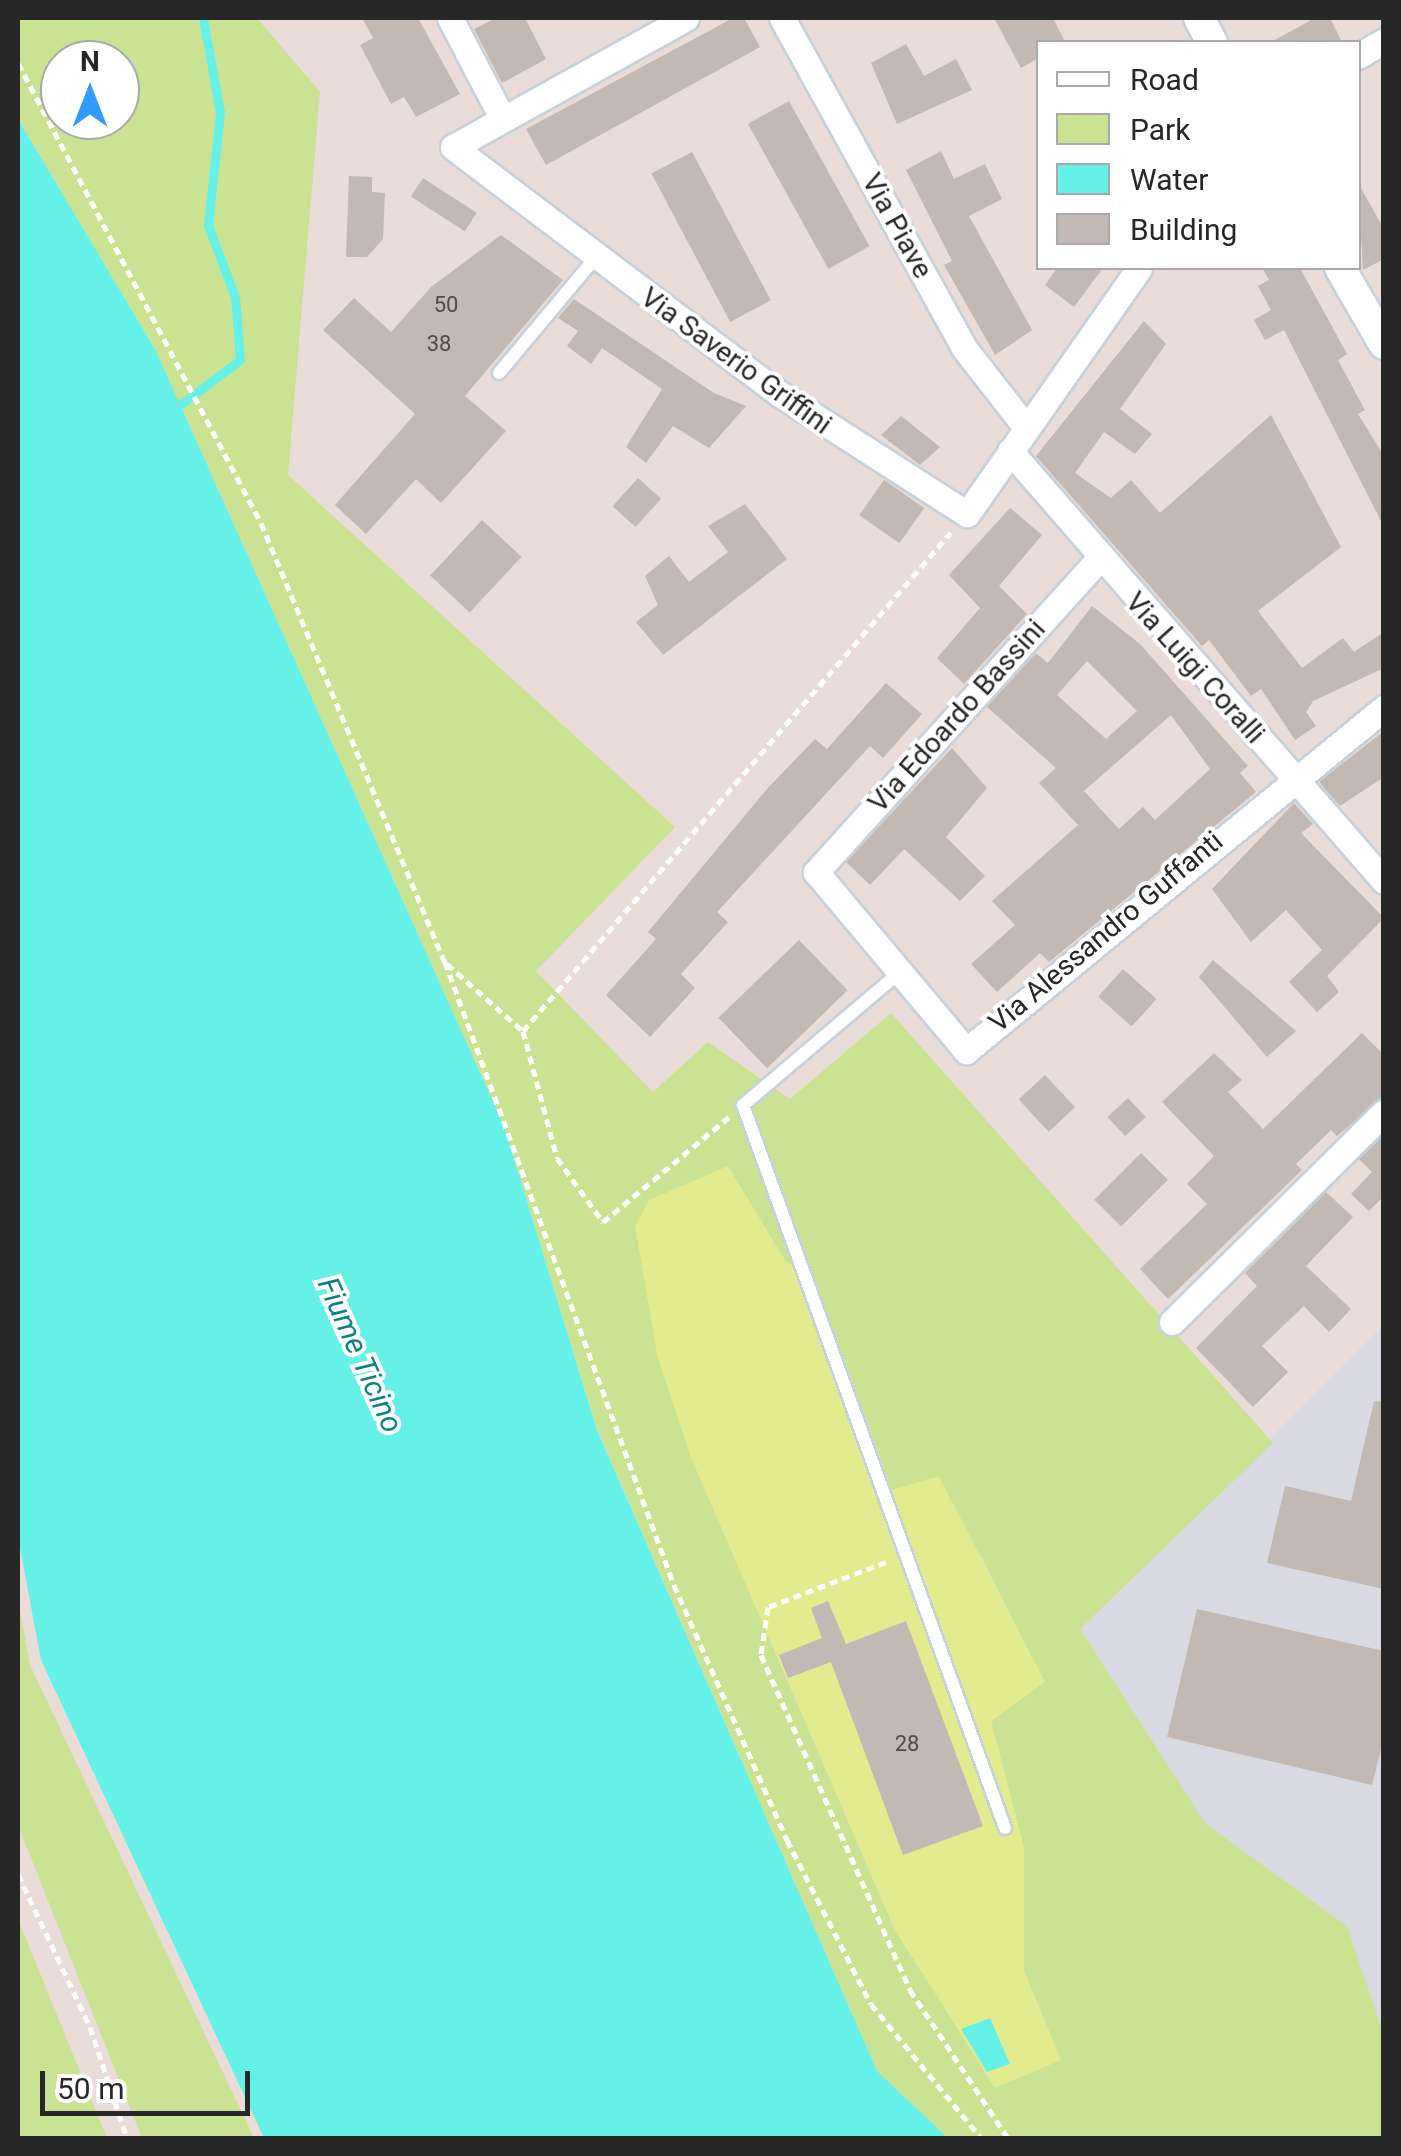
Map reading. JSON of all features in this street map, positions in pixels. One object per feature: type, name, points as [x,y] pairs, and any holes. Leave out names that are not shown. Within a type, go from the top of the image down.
[{"type":"street","points":[[450,18],[501,116],[679,19]]},
{"type":"street","name":"Via Piave","points":[[782,18],[964,348],[1024,426]]},
{"type":"street","points":[[1198,18],[1211,40]]},
{"type":"street","points":[[1361,54],[1384,41]]},
{"type":"street","name":"Via Saverio Griffini","points":[[501,116],[454,147],[596,258],[883,467],[967,514]]},
{"type":"street","points":[[967,514],[1024,426],[1138,270]]},
{"type":"street","points":[[1341,270],[1384,344]]},
{"type":"street","name":"Via Luigi Coralli","points":[[1010,451],[1098,560],[1384,881]]},
{"type":"street","name":"Via Edoardo Bassini","points":[[816,872],[1098,560]]},
{"type":"street","name":"Via Alessandro Guffanti","points":[[816,872],[966,1051],[1292,776],[1384,708]]},
{"type":"street","points":[[1172,1322],[1384,1112]]},
{"type":"lane","points":[[499,373],[596,258]]},
{"type":"lane","points":[[900,972],[743,1105],[1005,1828]]},
{"type":"path","points":[[18,63],[261,523],[445,962],[674,1584],[787,1840],[871,2004],[981,2138]]},
{"type":"path","points":[[524,1032],[967,514]]},
{"type":"path","points":[[445,962],[524,1032],[557,1158],[603,1222],[743,1105]]},
{"type":"path","points":[[905,1554],[768,1607],[761,1655],[910,1990],[1008,2138]]},
{"type":"path","points":[[18,1874],[90,2027],[127,2138]]},
{"type":"shaded area","points":[[1383,1326],[1383,2032],[1347,1926],[1206,1824],[1080,1629]]},
{"type":"green space","points":[[18,18],[257,18],[320,92],[288,475],[675,827],[536,971],[653,1092],[708,1042],[790,1099],[891,1013],[1273,1443],[1080,1629],[1206,1824],[1347,1926],[1383,2032],[1383,2138],[948,2138],[877,2071],[597,1429],[504,1126],[156,351],[18,119]],"holes":[[[728,1167],[786,1262],[813,1275],[892,1491],[981,1556],[1044,1682],[991,1721],[1024,1848],[1024,1971],[1061,2060],[996,2087],[895,1930],[691,1457],[657,1355]]]},
{"type":"green space","points":[[728,1166],[786,1262],[813,1275],[892,1490],[939,1476],[1045,1682],[991,1721],[1024,1848],[1024,1971],[1061,2060],[995,2088],[895,1930],[691,1457],[657,1355],[635,1226],[649,1200]]},
{"type":"green space","points":[[18,1599],[30,1665],[254,2138],[142,2138],[18,1825]]},
{"type":"green space","points":[[18,1919],[107,2138],[18,2138]]},
{"type":"water","name":"Fiume Ticino","points":[[18,119],[156,351],[504,1126],[597,1430],[877,2071],[948,2138],[264,2138],[41,1660],[18,1537]]},
{"type":"water","points":[[990,2018],[1010,2064],[987,2072],[961,2029]]},
{"type":"building","points":[[362,18],[418,18],[460,94],[416,117],[404,97],[391,104],[360,45],[373,38]]},
{"type":"building","points":[[496,18],[525,18],[546,59],[502,83],[474,29]]},
{"type":"building","points":[[733,18],[744,18],[760,47],[546,165],[526,129]]},
{"type":"building","points":[[994,18],[1053,18],[1064,40],[1036,40],[1036,59],[1021,68]]},
{"type":"building","points":[[1315,18],[1330,18],[1341,40],[1275,40]]},
{"type":"building","points":[[906,44],[924,76],[956,59],[972,90],[897,124],[871,63]]},
{"type":"building","points":[[789,101],[869,246],[828,269],[748,124]]},
{"type":"building","points":[[941,151],[954,179],[985,164],[1002,199],[969,216],[1032,330],[995,355],[944,265],[952,261],[906,170]]},
{"type":"building","points":[[692,152],[771,300],[730,322],[651,174]]},
{"type":"building","points":[[349,176],[372,177],[372,192],[385,193],[383,239],[367,257],[346,257]]},
{"type":"building","points":[[423,178],[477,213],[465,231],[411,196]]},
{"type":"building","points":[[1361,188],[1384,229],[1384,259],[1363,270]]},
{"type":"building","points":[[501,235],[563,280],[465,396],[506,431],[441,503],[416,479],[366,534],[335,505],[415,414],[323,330],[354,298],[391,332],[431,287]]},
{"type":"building","points":[[1056,270],[1102,270],[1074,307],[1045,285]]},
{"type":"building","points":[[1263,270],[1301,270],[1347,354],[1338,360],[1365,410],[1358,414],[1384,456],[1384,527],[1284,330],[1265,340],[1254,320],[1271,310],[1258,286],[1269,280]]},
{"type":"building","points":[[574,299],[714,393],[746,406],[709,448],[673,426],[646,463],[626,447],[662,389],[602,348],[591,364],[567,346],[578,331],[558,318]]},
{"type":"building","points":[[1144,321],[1166,344],[1120,409],[1152,434],[1135,454],[1104,432],[1075,473],[1111,498],[1131,480],[1160,513],[1271,415],[1341,547],[1258,611],[1302,668],[1343,638],[1354,652],[1384,632],[1384,668],[1313,701],[1306,712],[1316,726],[1295,740],[1261,689],[1251,696],[1209,640],[1202,646],[1036,456]]},
{"type":"building","points":[[901,416],[940,447],[920,465],[881,435]]},
{"type":"building","points":[[638,478],[661,499],[636,527],[613,506]]},
{"type":"building","points":[[884,480],[924,508],[899,543],[859,515]]},
{"type":"building","points":[[745,504],[787,559],[663,655],[636,622],[658,605],[645,576],[669,556],[689,582],[728,552],[708,526]]},
{"type":"building","points":[[1010,508],[1042,535],[999,586],[1027,614],[964,684],[937,658],[980,608],[949,575]]},
{"type":"building","points":[[482,520],[521,557],[470,612],[430,576]]},
{"type":"building","points":[[1092,606],[1140,644],[1248,766],[1240,773],[1256,792],[1049,962],[1040,953],[997,992],[971,964],[1015,925],[992,901],[1078,825],[1039,783],[1056,768],[987,707],[1036,653],[1048,663]],"holes":[[[1087,661],[1137,711],[1106,739],[1057,695]],[[1171,715],[1210,769],[1155,820],[1143,807],[1119,829],[1084,791]]]},
{"type":"building","points":[[886,683],[922,714],[883,758],[870,746],[717,912],[728,922],[681,974],[695,988],[650,1037],[606,995],[656,939],[648,932],[767,789],[815,739],[827,749]]},
{"type":"building","points":[[1384,731],[1384,777],[1340,806],[1319,782]]},
{"type":"building","points":[[952,748],[987,788],[946,837],[985,876],[960,901],[904,849],[870,885],[846,862]]},
{"type":"building","points":[[1294,803],[1313,824],[1301,833],[1384,918],[1327,976],[1339,992],[1317,1012],[1289,982],[1322,950],[1286,910],[1251,942],[1212,889]]},
{"type":"building","points":[[799,940],[848,990],[767,1068],[718,1018]]},
{"type":"building","points":[[1213,960],[1296,1031],[1267,1057],[1199,977]]},
{"type":"building","points":[[1123,969],[1156,999],[1132,1027],[1098,996]]},
{"type":"building","points":[[1362,1033],[1384,1055],[1384,1096],[1337,1136],[1331,1130],[1296,1164],[1302,1170],[1168,1299],[1140,1269],[1207,1204],[1187,1184],[1214,1156],[1162,1102],[1214,1053],[1242,1080],[1228,1092],[1263,1129]]},
{"type":"building","points":[[1045,1075],[1075,1107],[1049,1132],[1019,1100]]},
{"type":"building","points":[[1128,1098],[1146,1117],[1125,1136],[1108,1117]]},
{"type":"building","points":[[1384,1135],[1384,1196],[1369,1211],[1351,1194],[1372,1172],[1359,1159]]},
{"type":"building","points":[[1141,1153],[1168,1180],[1121,1227],[1094,1200]]},
{"type":"building","points":[[1326,1192],[1353,1217],[1306,1266],[1351,1309],[1329,1332],[1304,1306],[1262,1346],[1288,1372],[1253,1407],[1196,1348],[1257,1286],[1245,1273]]},
{"type":"building","points":[[1374,1401],[1384,1402],[1384,1589],[1267,1563],[1285,1486],[1351,1501]]},
{"type":"building","points":[[828,1601],[846,1644],[906,1621],[983,1826],[903,1855],[831,1662],[788,1678],[779,1655],[822,1638],[811,1608]]},
{"type":"building","points":[[1197,1609],[1384,1651],[1384,1737],[1372,1785],[1167,1737]]},
{"type":"waterway","points":[[180,405],[240,360],[235,297],[208,225],[220,112],[203,18]]}]
